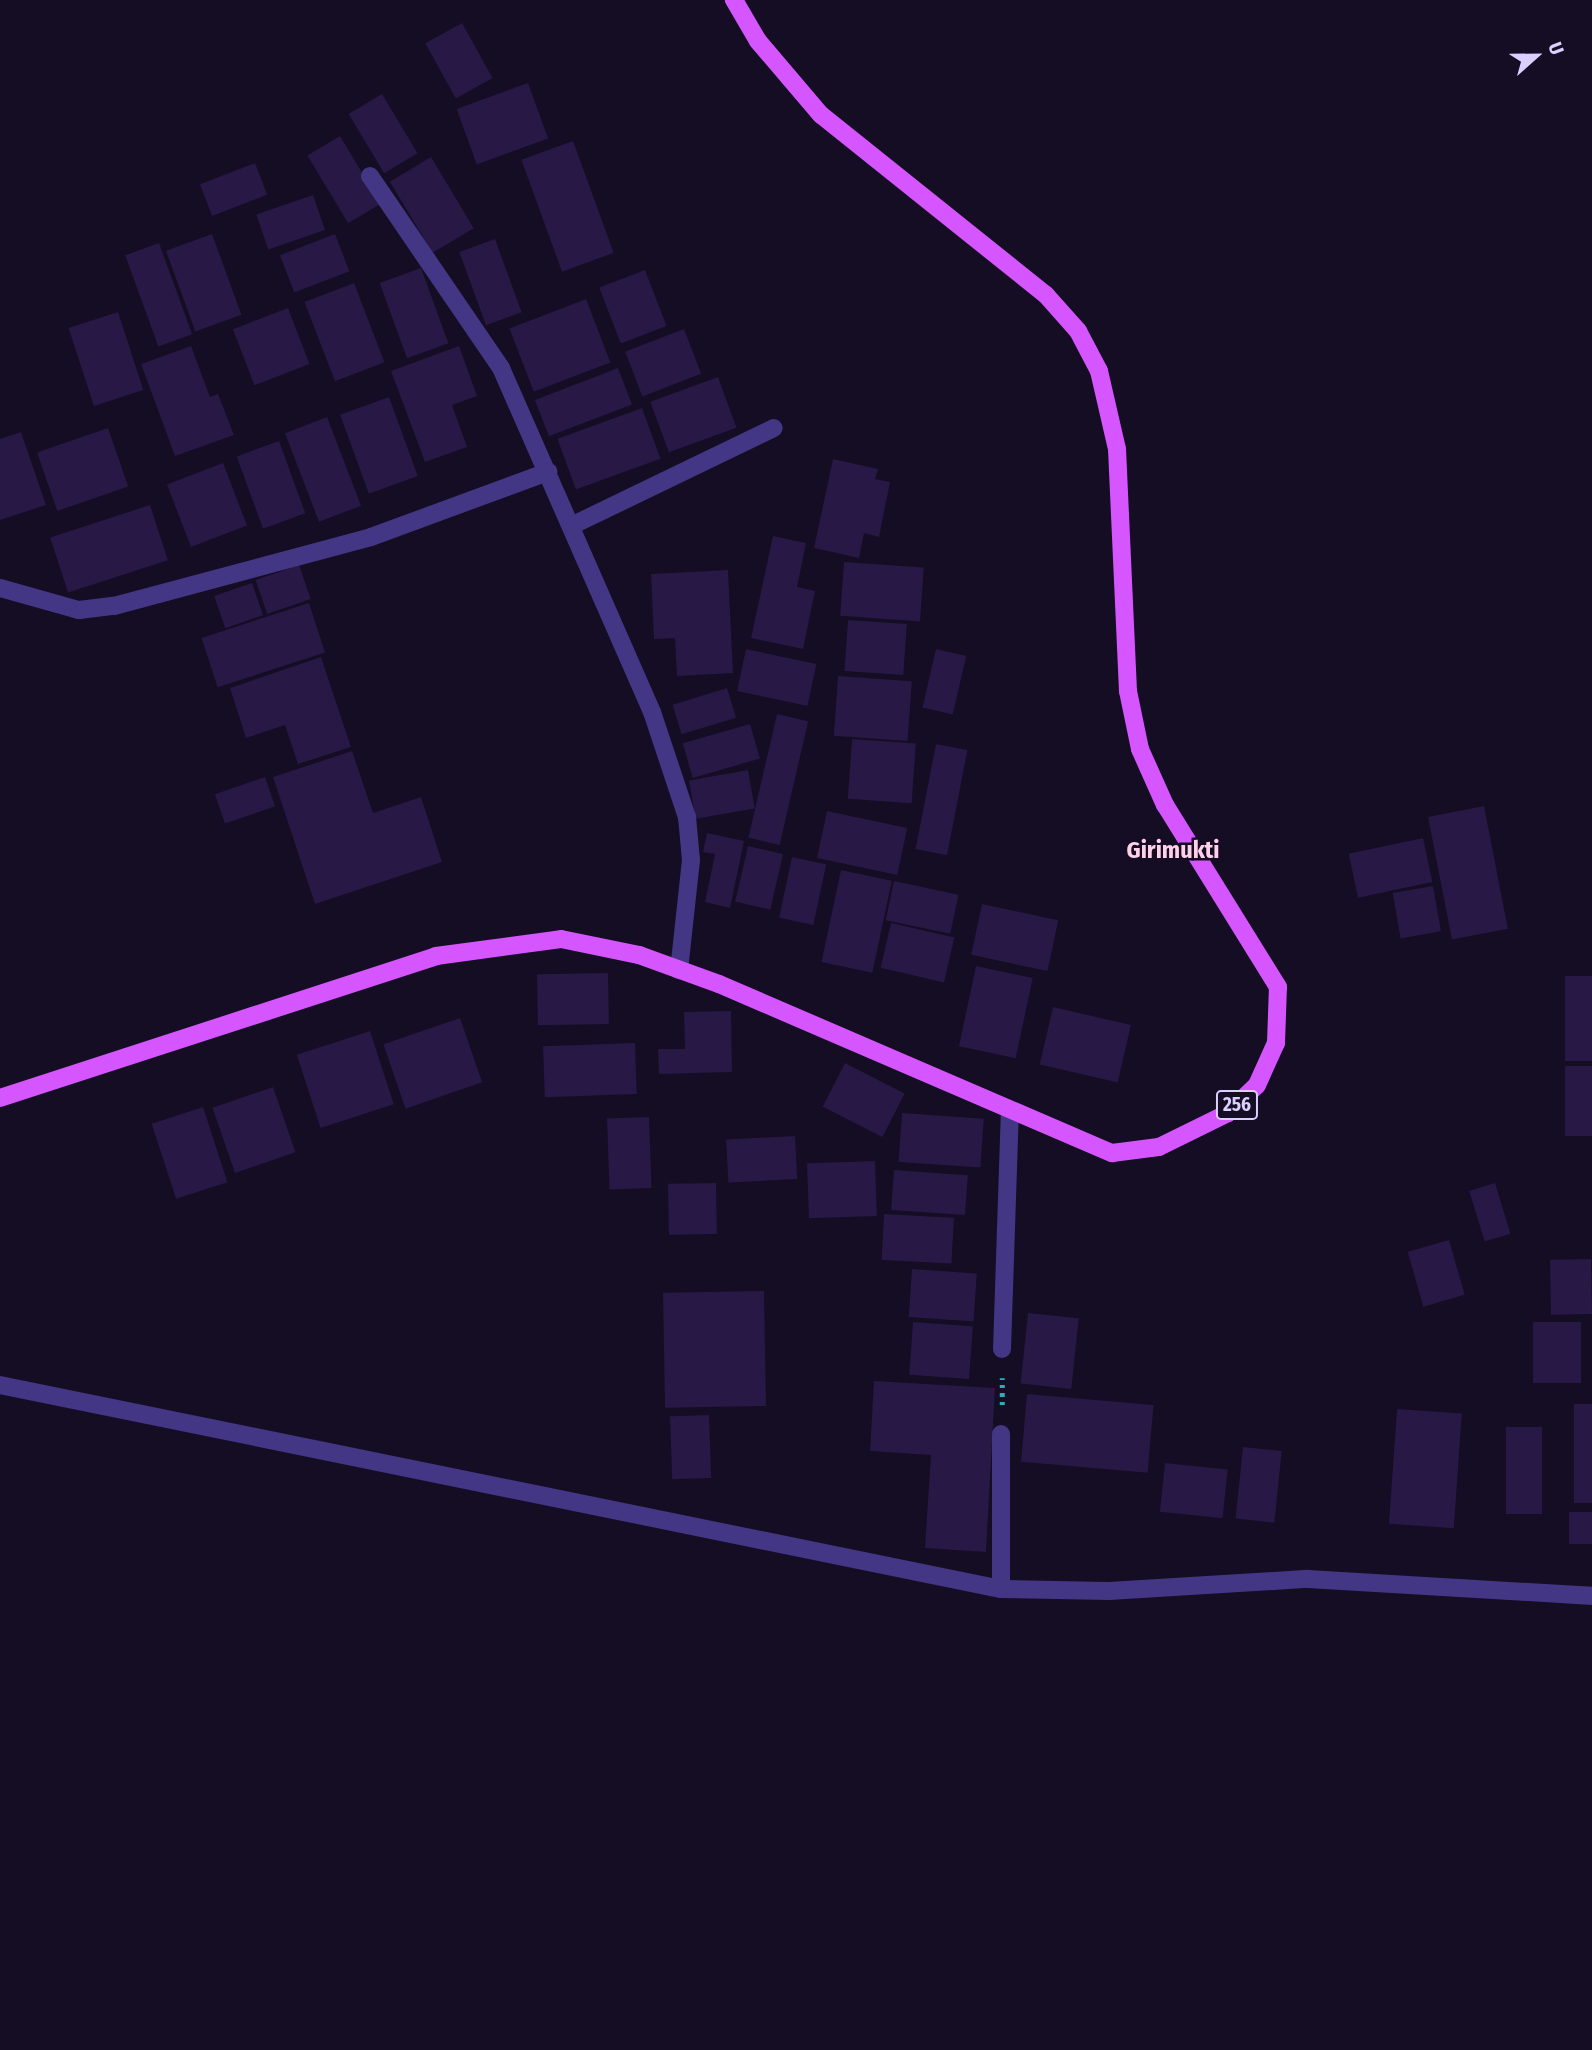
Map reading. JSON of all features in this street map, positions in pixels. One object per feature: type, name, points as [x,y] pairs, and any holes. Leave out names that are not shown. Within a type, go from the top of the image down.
[{"type":"main road","name":"256","points":[[0,1098],[482,946],[561,939],[679,970],[1112,1153],[1159,1147],[1228,1113],[1256,1086],[1276,1043],[1278,987],[1165,805],[1140,749],[1128,691],[1118,449],[1099,371],[1078,331],[1046,295],[821,115],[758,41],[734,0]]},
{"type":"street","points":[[370,176],[501,368],[652,712],[687,817],[691,860],[679,970]]},
{"type":"street","points":[[571,526],[774,428]]},
{"type":"street","points":[[0,589],[79,610],[114,606],[371,537],[548,472]]},
{"type":"street","points":[[1002,1349],[1010,1111]]},
{"type":"street","points":[[1,1391],[1001,1589],[1109,1591],[1308,1579],[1592,1595]]},
{"type":"street","points":[[1001,1434],[1001,1589]]},
{"type":"path","points":[[1001,1434],[1002,1349]]},
{"type":"building","points":[[462,23],[493,78],[456,98],[425,43]]},
{"type":"building","points":[[528,83],[548,138],[477,164],[457,109]]},
{"type":"building","points":[[382,94],[418,153],[384,173],[349,114]]},
{"type":"building","points":[[340,136],[381,204],[348,223],[307,156]]},
{"type":"building","points":[[573,141],[614,253],[562,272],[521,160]]},
{"type":"building","points":[[431,157],[474,228],[433,253],[390,182]]},
{"type":"building","points":[[255,163],[267,195],[212,216],[200,184]]},
{"type":"building","points":[[313,195],[325,230],[268,250],[256,215]]},
{"type":"building","points":[[212,234],[241,315],[195,332],[166,251]]},
{"type":"building","points":[[335,234],[349,271],[294,292],[280,255]]},
{"type":"building","points":[[495,239],[522,312],[486,325],[459,252]]},
{"type":"building","points":[[159,243],[192,334],[158,346],[125,255]]},
{"type":"building","points":[[421,268],[448,343],[407,358],[380,283]]},
{"type":"building","points":[[645,270],[667,326],[621,344],[599,288]]},
{"type":"building","points":[[354,283],[384,362],[335,381],[305,302]]},
{"type":"building","points":[[586,299],[610,362],[534,392],[509,328]]},
{"type":"building","points":[[288,308],[310,364],[254,385],[233,329]]},
{"type":"building","points":[[118,312],[143,390],[94,406],[69,328]]},
{"type":"building","points":[[684,329],[701,374],[642,396],[625,352]]},
{"type":"building","points":[[191,346],[210,397],[218,394],[234,435],[175,456],[141,364]]},
{"type":"building","points":[[459,346],[477,396],[452,405],[467,447],[425,462],[391,371]]},
{"type":"building","points":[[618,368],[632,404],[549,436],[535,400]]},
{"type":"building","points":[[718,377],[736,428],[669,452],[650,402]]},
{"type":"building","points":[[389,397],[418,476],[369,494],[340,415]]},
{"type":"building","points":[[642,408],[660,459],[576,490],[557,439]]},
{"type":"building","points":[[327,417],[361,506],[319,522],[285,433]]},
{"type":"building","points":[[108,428],[128,487],[57,511],[37,452]]},
{"type":"building","points":[[21,432],[46,505],[0,520],[0,439]]},
{"type":"building","points":[[279,441],[305,513],[263,529],[237,456]]},
{"type":"building","points":[[833,459],[878,469],[875,479],[890,482],[879,537],[864,533],[859,558],[814,548]]},
{"type":"building","points":[[223,463],[247,526],[191,547],[167,485]]},
{"type":"building","points":[[150,505],[168,560],[68,593],[50,537]]},
{"type":"building","points":[[773,536],[806,543],[797,587],[815,591],[803,649],[751,638]]},
{"type":"building","points":[[844,562],[924,568],[920,621],[840,616]]},
{"type":"building","points":[[299,565],[311,599],[267,614],[256,580]]},
{"type":"building","points":[[728,570],[733,673],[677,676],[675,638],[654,639],[651,574]]},
{"type":"building","points":[[252,583],[263,615],[225,628],[214,596]]},
{"type":"building","points":[[309,603],[325,652],[218,687],[202,638]]},
{"type":"building","points":[[848,620],[907,624],[903,675],[844,671]]},
{"type":"building","points":[[746,649],[816,664],[807,706],[737,691]]},
{"type":"building","points":[[936,649],[966,656],[953,714],[923,707]]},
{"type":"building","points":[[321,657],[351,747],[298,764],[285,725],[246,738],[230,688]]},
{"type":"building","points":[[838,676],[912,681],[908,741],[834,736]]},
{"type":"building","points":[[727,688],[736,718],[682,734],[672,705]]},
{"type":"building","points":[[777,714],[808,721],[780,845],[748,838]]},
{"type":"building","points":[[750,724],[760,759],[693,778],[683,743]]},
{"type":"building","points":[[852,739],[916,743],[912,803],[848,799]]},
{"type":"building","points":[[936,744],[967,750],[947,855],[916,849]]},
{"type":"building","points":[[352,751],[373,813],[421,797],[442,862],[315,904],[273,777]]},
{"type":"building","points":[[748,770],[755,808],[696,819],[689,780]]},
{"type":"building","points":[[265,777],[275,806],[225,824],[215,794]]},
{"type":"building","points":[[1484,806],[1508,929],[1452,940],[1428,817]]},
{"type":"building","points":[[827,811],[907,828],[897,875],[817,858]]},
{"type":"building","points":[[707,833],[744,841],[730,908],[705,902],[715,854],[703,852]]},
{"type":"building","points":[[1423,838],[1432,882],[1358,898],[1349,854]]},
{"type":"building","points":[[748,846],[783,854],[770,910],[735,902]]},
{"type":"building","points":[[792,857],[826,864],[813,925],[779,918]]},
{"type":"building","points":[[841,870],[892,881],[872,973],[821,962]]},
{"type":"building","points":[[894,881],[959,895],[950,934],[886,920]]},
{"type":"building","points":[[1433,886],[1441,931],[1401,938],[1393,893]]},
{"type":"building","points":[[982,904],[1058,920],[1047,971],[971,955]]},
{"type":"building","points":[[891,923],[954,938],[944,982],[881,968]]},
{"type":"building","points":[[976,966],[1033,978],[1016,1058],[959,1046]]},
{"type":"building","points":[[608,973],[609,1024],[538,1025],[537,974]]},
{"type":"building","points":[[1565,976],[1592,976],[1592,1061],[1565,1061]]},
{"type":"building","points":[[1053,1007],[1131,1025],[1118,1082],[1040,1064]]},
{"type":"building","points":[[731,1011],[732,1072],[659,1074],[658,1049],[685,1049],[684,1012]]},
{"type":"building","points":[[460,1018],[482,1082],[406,1109],[383,1044]]},
{"type":"building","points":[[370,1031],[394,1104],[321,1128],[297,1055]]},
{"type":"building","points":[[635,1043],[637,1094],[545,1097],[543,1046]]},
{"type":"building","points":[[845,1063],[905,1093],[882,1137],[823,1107]]},
{"type":"building","points":[[1565,1066],[1592,1066],[1592,1136],[1565,1136]]},
{"type":"building","points":[[273,1087],[295,1152],[235,1173],[212,1108]]},
{"type":"building","points":[[203,1107],[227,1182],[176,1199],[152,1124]]},
{"type":"building","points":[[902,1113],[984,1119],[980,1168],[899,1162]]},
{"type":"building","points":[[649,1117],[651,1188],[610,1189],[607,1118]]},
{"type":"building","points":[[795,1136],[797,1179],[728,1183],[726,1140]]},
{"type":"building","points":[[875,1161],[877,1216],[809,1218],[807,1163]]},
{"type":"building","points":[[894,1170],[968,1175],[965,1215],[891,1210]]},
{"type":"building","points":[[716,1183],[717,1234],[669,1235],[668,1184]]},
{"type":"building","points":[[1495,1183],[1510,1234],[1485,1242],[1469,1191]]},
{"type":"building","points":[[884,1214],[954,1218],[951,1264],[882,1260]]},
{"type":"building","points":[[1449,1240],[1465,1295],[1423,1307],[1408,1252]]},
{"type":"building","points":[[1591,1259],[1592,1314],[1551,1315],[1550,1260]]},
{"type":"building","points":[[912,1269],[977,1274],[973,1321],[909,1317]]},
{"type":"building","points":[[764,1291],[766,1406],[665,1408],[663,1293]]},
{"type":"building","points":[[1028,1313],[1079,1318],[1071,1389],[1021,1384]]},
{"type":"building","points":[[913,1322],[973,1326],[969,1379],[909,1375]]},
{"type":"building","points":[[1533,1322],[1581,1322],[1581,1383],[1533,1383]]},
{"type":"building","points":[[874,1381],[995,1388],[986,1552],[925,1548],[931,1455],[870,1451]]},
{"type":"building","points":[[1027,1394],[1154,1405],[1148,1473],[1021,1462]]},
{"type":"building","points":[[1574,1404],[1592,1404],[1592,1503],[1574,1503]]},
{"type":"building","points":[[1397,1409],[1462,1414],[1454,1528],[1389,1524]]},
{"type":"building","points":[[709,1415],[711,1478],[672,1479],[670,1416]]},
{"type":"building","points":[[1506,1427],[1542,1427],[1542,1514],[1506,1514]]},
{"type":"building","points":[[1243,1447],[1282,1451],[1274,1523],[1235,1519]]},
{"type":"building","points":[[1165,1463],[1228,1470],[1223,1518],[1160,1512]]},
{"type":"building","points":[[1569,1512],[1592,1512],[1592,1544],[1569,1544]]},
{"type":"district","name":"Girimukti","points":[[1173,851]]}]
